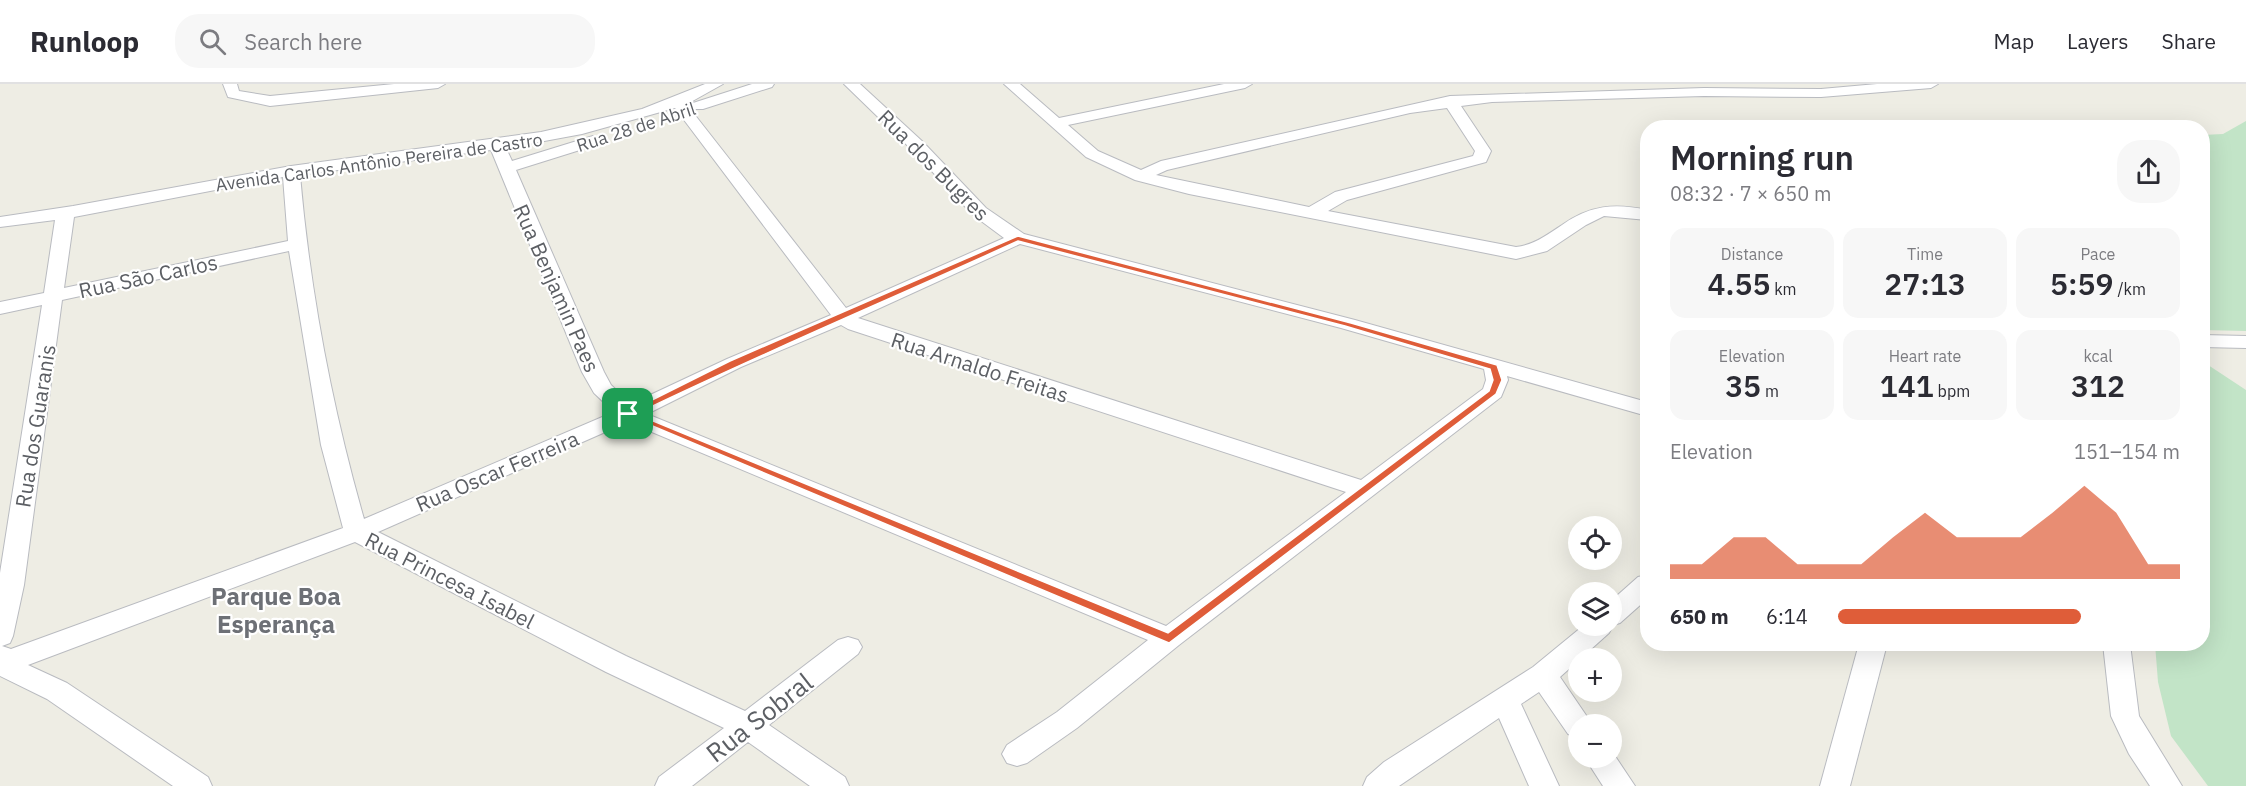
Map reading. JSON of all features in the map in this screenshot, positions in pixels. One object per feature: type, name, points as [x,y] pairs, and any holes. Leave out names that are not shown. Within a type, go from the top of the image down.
[{"type":"street","points":[[230,84],[234,94],[270,101],[438,84]]},
{"type":"street","name":"Avenida Carlos Antônio Pereira de Castro","points":[[0,222],[65,215],[291,171],[497,145],[564,134],[683,106],[716,84]]},
{"type":"street","name":"Rua 28 de Abril","points":[[505,168],[683,106],[767,84]]},
{"type":"street","name":"Rua dos Bugres","points":[[851,84],[926,154],[973,207],[1002,231],[1018,238],[1348,324],[1640,407]]},
{"type":"street","points":[[1011,84],[1092,154],[1141,176],[1311,213],[1516,253],[1538,249],[1598,212],[1626,211],[1640,214]]},
{"type":"street","points":[[1057,123],[1245,84]]},
{"type":"street","points":[[1141,176],[1161,166],[1410,108],[1450,101],[1701,88],[1821,93],[1931,84]]},
{"type":"street","points":[[1311,213],[1341,196],[1480,159],[1483,151],[1450,101]]},
{"type":"street","name":"Rua Arnaldo Freitas","points":[[683,106],[843,317],[884,336],[1366,490]]},
{"type":"street","name":"Rua Benjamin Paes","points":[[497,145],[593,372],[602,388],[628,414],[1169,638]]},
{"type":"street","name":"Rua Princesa Isabel","points":[[291,171],[297,244],[332,445],[356,532],[616,664],[748,726],[834,786]]},
{"type":"street","name":"Rua dos Guaranis","points":[[0,652],[65,215]]},
{"type":"street","name":"Rua Oscar Ferreira","points":[[0,652],[356,532],[628,414],[734,363],[843,317],[1018,238]]},
{"type":"street","name":"Rua São Carlos","points":[[0,309],[297,244]]},
{"type":"street","points":[[2210,341],[2246,342]]},
{"type":"street","points":[[1017,754],[1067,720],[1169,638],[1493,392],[1497,380],[1494,367]]},
{"type":"street","points":[[1622,606],[1640,590]]},
{"type":"street","points":[[1378,786],[1395,771],[1504,698],[1543,675],[1588,636]]},
{"type":"street","name":"Rua Sobral","points":[[670,786],[848,647]]},
{"type":"street","points":[[1835,786],[1871,651]]},
{"type":"street","points":[[2118,651],[2125,716],[2139,746],[2167,786]]},
{"type":"street","points":[[0,652],[197,786]]},
{"type":"street","points":[[1543,675],[1570,714]]},
{"type":"street","points":[[1504,698],[1544,786]]},
{"type":"street","points":[[1607,768],[1620,786]]},
{"type":"green space","points":[[2246,121],[2246,331],[2210,330],[2210,135],[2223,134]]},
{"type":"green space","points":[[2210,366],[2246,390],[2246,786],[2208,786],[2171,736],[2158,682],[2156,651],[2210,651]]},
{"type":"district","name":"Parque Boa Esperança","points":[[276,610]]},
{"type":"route","points":[[1018,238],[1348,324],[1494,367],[1497,380],[1493,392],[1169,638],[628,414],[734,363],[843,317],[1018,238]]}]
